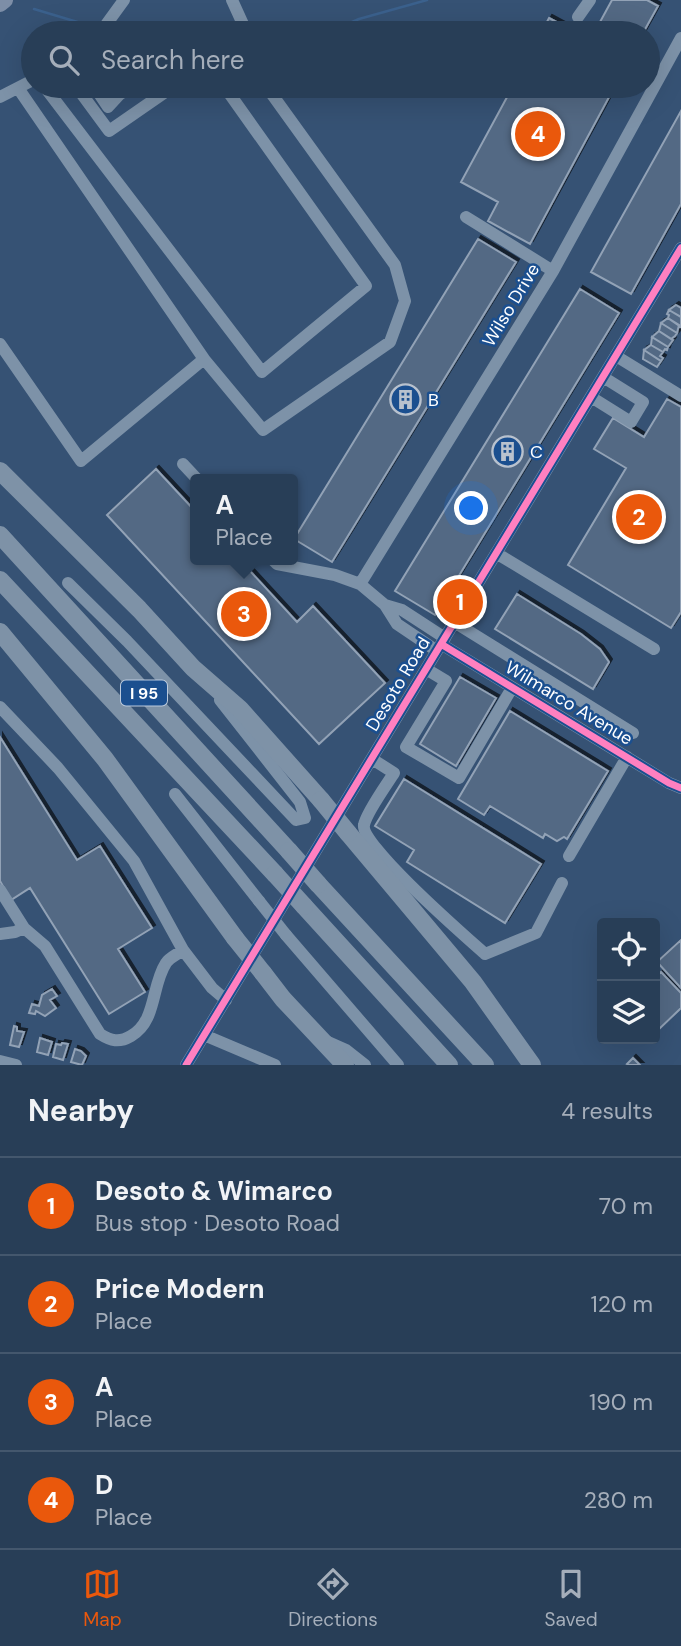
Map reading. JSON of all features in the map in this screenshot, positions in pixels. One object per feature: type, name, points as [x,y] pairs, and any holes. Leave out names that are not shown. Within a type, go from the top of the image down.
[{"type":"highway","points":[[0,471],[129,599],[193,668],[240,709],[321,800],[473,982],[532,1065]]},
{"type":"highway","name":"I 95","points":[[0,535],[485,1065]]},
{"type":"highway","name":"I 95","points":[[0,580],[449,1065]]},
{"type":"highway","points":[[0,634],[105,759],[263,973],[345,1065]]},
{"type":"main road","points":[[0,4],[5,0]]},
{"type":"street","points":[[109,21],[124,0]]},
{"type":"street","points":[[232,0],[242,21]]},
{"type":"street","points":[[578,17],[590,0]]},
{"type":"street","name":"Wilso Drive","points":[[660,76],[681,38]]},
{"type":"street","points":[[0,97],[21,86]]},
{"type":"street","points":[[18,88],[21,92]]},
{"type":"street","points":[[25,98],[204,359],[263,430],[390,342],[405,301],[395,265],[275,98]]},
{"type":"street","points":[[53,98],[262,372],[366,286],[233,98]]},
{"type":"street","points":[[87,98],[102,111],[109,131],[157,98]]},
{"type":"street","points":[[102,111],[111,98]]},
{"type":"street","name":"Wilso Drive","points":[[360,584],[553,271],[648,98]]},
{"type":"street","points":[[466,217],[553,271]]},
{"type":"street","name":"Desoto Road","points":[[186,1065],[681,248]]},
{"type":"street","points":[[0,344],[81,461],[204,359]]},
{"type":"street","points":[[616,356],[677,394],[681,379]]},
{"type":"street","points":[[591,397],[631,422],[643,402],[603,377]]},
{"type":"street","points":[[183,464],[192,474]]},
{"type":"street","points":[[496,553],[654,649]]},
{"type":"street","name":"Wilmarco Avenue","points":[[282,565],[335,575],[360,584],[385,605],[402,610],[441,644],[681,788]]},
{"type":"street","points":[[68,583],[127,640],[296,820],[305,818],[300,802],[193,668]]},
{"type":"street","points":[[454,622],[633,733]]},
{"type":"street","points":[[426,669],[446,681],[406,747],[458,778],[510,686],[520,663]]},
{"type":"street","points":[[0,707],[58,768],[134,861],[183,950],[212,988],[226,1000]]},
{"type":"street","points":[[569,856],[627,757]]},
{"type":"street","points":[[372,759],[394,773],[364,824],[366,835],[393,869],[485,954],[536,933],[562,883]]},
{"type":"street","points":[[175,794],[286,935],[398,1065]]},
{"type":"street","points":[[0,890],[19,930],[45,946],[100,1034],[112,1041],[130,1037],[146,1022],[166,962],[183,950]]},
{"type":"street","points":[[0,934],[19,930]]},
{"type":"street","points":[[204,1035],[275,1065]]},
{"type":"street","points":[[321,1040],[346,1050],[365,1065]]},
{"type":"street","points":[[0,1061],[16,1065]]},
{"type":"building","points":[[612,0],[647,0],[658,6],[650,21],[601,21]]},
{"type":"building","points":[[506,98],[609,98],[530,244],[488,221],[498,202],[461,182]]},
{"type":"building","points":[[681,111],[681,204],[631,294],[591,272]]},
{"type":"building","name":"B","points":[[478,239],[516,262],[332,562],[298,541],[298,532]]},
{"type":"building","name":"C","points":[[580,289],[619,313],[435,615],[395,591]]},
{"type":"building","points":[[676,305],[681,308],[681,317],[669,310]]},
{"type":"building","points":[[669,310],[681,317],[681,327],[668,318]]},
{"type":"building","points":[[668,318],[679,325],[677,333],[661,323]]},
{"type":"building","points":[[661,323],[677,333],[675,336],[671,339],[659,331]]},
{"type":"building","points":[[659,331],[673,340],[668,347],[652,337]]},
{"type":"building","points":[[652,337],[668,347],[667,350],[663,352],[651,345]]},
{"type":"building","points":[[651,345],[663,352],[661,361],[644,350]]},
{"type":"building","points":[[644,350],[661,361],[657,367],[643,359]]},
{"type":"building","points":[[667,399],[681,407],[681,612],[671,628],[568,565],[626,468],[594,449],[613,418],[644,437]]},
{"type":"building","points":[[156,469],[190,506],[190,565],[245,565],[297,622],[313,606],[385,683],[319,744],[107,515]]},
{"type":"building","points":[[517,594],[600,649],[609,662],[593,689],[495,629]]},
{"type":"building","points":[[460,677],[496,698],[456,766],[420,744]]},
{"type":"building","points":[[510,711],[608,771],[567,839],[564,837],[557,841],[545,834],[543,838],[490,806],[484,815],[458,799]]},
{"type":"building","points":[[0,737],[77,860],[100,846],[152,928],[118,949],[145,992],[109,1014],[30,888],[11,900],[0,881]]},
{"type":"building","points":[[404,779],[541,864],[505,923],[407,862],[414,850],[375,826]]},
{"type":"building","points":[[681,940],[681,988],[660,965],[660,959]]},
{"type":"building","points":[[660,973],[681,993],[681,1008],[660,1028],[660,981]]},
{"type":"building","points":[[52,989],[57,996],[50,1000],[56,1008],[45,1016],[36,1011],[35,1014],[29,1013],[32,1004],[39,1006],[42,995]]},
{"type":"building","points":[[14,1026],[17,1031],[24,1032],[19,1047],[10,1045]]},
{"type":"building","points":[[40,1038],[52,1042],[48,1055],[37,1052]]},
{"type":"building","points":[[56,1044],[68,1044],[63,1060],[53,1057]]},
{"type":"building","points":[[75,1049],[86,1056],[82,1065],[71,1062]]},
{"type":"building","points":[[633,1058],[640,1065],[627,1064]]},
{"type":"waterway","points":[[354,21],[427,0]]},
{"type":"waterway","points":[[34,9],[74,21]]},
{"type":"cycle path","points":[[186,1065],[681,248]]},
{"type":"cycle path","points":[[441,644],[681,788]]},
{"type":"place","name":"D","points":[[538,134]]},
{"type":"place","name":"B","points":[[405,400]]},
{"type":"place","name":"C","points":[[507,452]]},
{"type":"place","name":"Price Modern","points":[[639,517]]},
{"type":"place","name":"Desoto & Wimarco","points":[[460,602]]},
{"type":"place","name":"A","points":[[244,614]]}]
